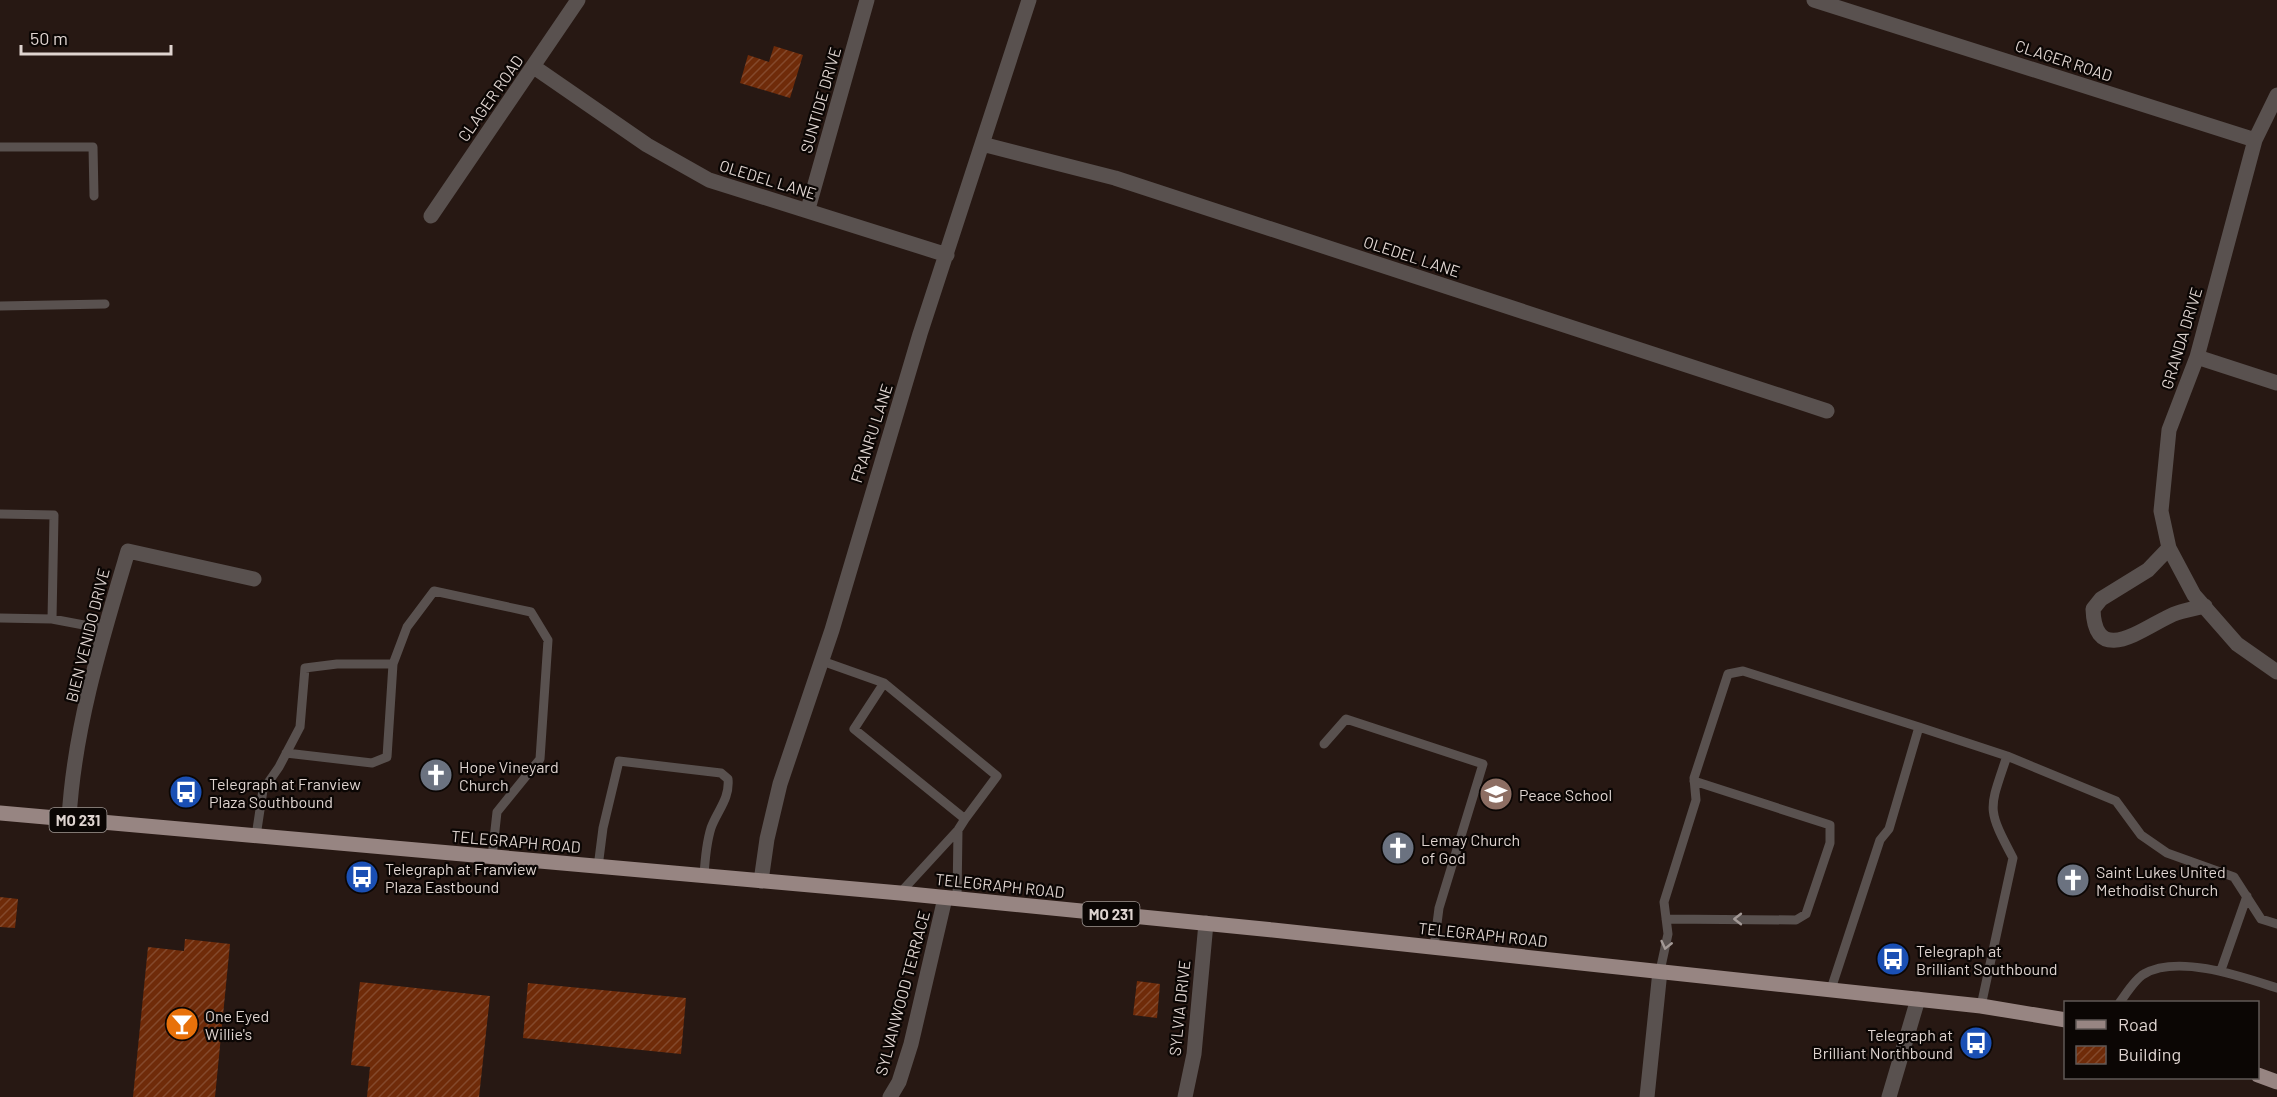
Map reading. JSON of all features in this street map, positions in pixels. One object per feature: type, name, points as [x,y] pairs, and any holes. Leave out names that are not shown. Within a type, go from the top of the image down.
[{"type":"main road","name":"TELEGRAPH ROAD","points":[[0,813],[900,893],[1206,923],[1981,1006],[2064,1020]]},
{"type":"main road","points":[[2259,1075],[2277,1082]]},
{"type":"street","name":"CLAGER ROAD","points":[[431,216],[578,0]]},
{"type":"street","name":"SUNTIDE DRIVE","points":[[808,209],[867,0]]},
{"type":"street","name":"FRANRU LANE","points":[[761,881],[767,840],[780,784],[822,661],[872,489],[1029,0]]},
{"type":"street","name":"CLAGER ROAD","points":[[1814,0],[2255,140]]},
{"type":"street","name":"OLEDEL LANE","points":[[534,67],[647,145],[709,180],[808,209],[947,255]]},
{"type":"street","points":[[2255,140],[2277,94]]},
{"type":"street","name":"GRANDA DRIVE","points":[[2255,140],[2197,357],[2169,430],[2161,511],[2169,548],[2194,594],[2237,644],[2277,672]]},
{"type":"street","name":"OLEDEL LANE","points":[[982,144],[1115,178],[1827,411]]},
{"type":"street","points":[[2197,357],[2277,383]]},
{"type":"street","points":[[2169,548],[2148,570],[2101,599],[2093,609],[2093,623],[2102,635],[2113,641],[2127,639],[2177,613],[2205,606]]},
{"type":"street","name":"BIEN VENIDO DRIVE","points":[[69,819],[71,776],[105,629],[128,551],[254,579]]},
{"type":"street","name":"SYLVANWOOD TERRACE","points":[[890,1097],[899,1082],[911,1044],[951,898]]},
{"type":"street","name":"SYLVIA DRIVE","points":[[1185,1097],[1194,1054],[1206,923]]},
{"type":"street","points":[[1647,1097],[1660,971]]},
{"type":"street","points":[[1889,1097],[1918,999]]},
{"type":"lane","points":[[0,147],[93,147],[94,196]]},
{"type":"lane","points":[[0,306],[105,304]]},
{"type":"lane","points":[[0,514],[54,516],[52,619]]},
{"type":"lane","points":[[286,753],[372,764],[387,757],[393,664],[407,627],[434,591],[531,612],[548,640],[540,759],[497,812],[492,857]]},
{"type":"lane","points":[[0,618],[52,619],[105,629]]},
{"type":"lane","points":[[822,661],[884,683],[997,776],[958,830],[900,893]]},
{"type":"lane","points":[[255,836],[263,790],[300,727],[305,668],[337,664],[393,664]]},
{"type":"lane","points":[[1660,971],[1668,934],[1664,902],[1696,800],[1694,781],[1728,674],[1743,671],[2007,756],[2116,801],[2141,835],[2167,853],[2234,877],[2261,919],[2277,924]]},
{"type":"lane","points":[[884,683],[854,729],[964,819]]},
{"type":"lane","points":[[1324,744],[1346,719],[1483,764],[1439,908],[1434,947]]},
{"type":"lane","points":[[1831,990],[1880,840],[1889,829],[1919,727]]},
{"type":"lane","points":[[1981,1006],[2013,858],[1995,824],[1991,805],[2007,756]]},
{"type":"lane","points":[[598,867],[603,828],[619,761],[722,773],[728,779],[724,804],[711,826],[705,850],[704,876]]},
{"type":"lane","points":[[1666,919],[1796,920],[1806,914],[1830,843],[1830,825],[1694,781]]},
{"type":"lane","points":[[951,898],[958,830]]},
{"type":"lane","points":[[2221,970],[2247,896]]},
{"type":"lane","points":[[2121,1001],[2142,974],[2160,968],[2221,970],[2277,988]]},
{"type":"building","points":[[774,46],[803,55],[790,98],[740,83],[748,55],[769,62]]},
{"type":"building","points":[[364,879],[378,880],[378,885],[364,885]]},
{"type":"building","points":[[0,897],[18,899],[15,928],[0,927]]},
{"type":"building","name":"One Eyed Willie's","points":[[185,939],[230,944],[215,1097],[133,1097],[148,947],[184,951]]},
{"type":"building","points":[[1137,981],[1160,984],[1157,1018],[1133,1015]]},
{"type":"building","points":[[360,982],[490,996],[479,1097],[367,1097],[370,1067],[351,1065]]},
{"type":"building","points":[[528,983],[686,998],[681,1054],[523,1038]]},
{"type":"place","name":"Hope Vineyard Church","points":[[436,775]]},
{"type":"place","name":"Telegraph at Franview Plaza Southbound","points":[[186,792]]},
{"type":"place","name":"Peace School","points":[[1496,794]]},
{"type":"place","name":"Lemay Church of God","points":[[1398,848]]},
{"type":"place","name":"Telegraph at Franview Plaza Eastbound","points":[[362,877]]},
{"type":"place","name":"Saint Lukes United Methodist Church","points":[[2073,880]]},
{"type":"place","name":"Telegraph at Brilliant Southbound","points":[[1893,959]]},
{"type":"place","name":"One Eyed Willie's","points":[[182,1024]]},
{"type":"place","name":"Telegraph at Brilliant Northbound","points":[[1976,1043]]}]
